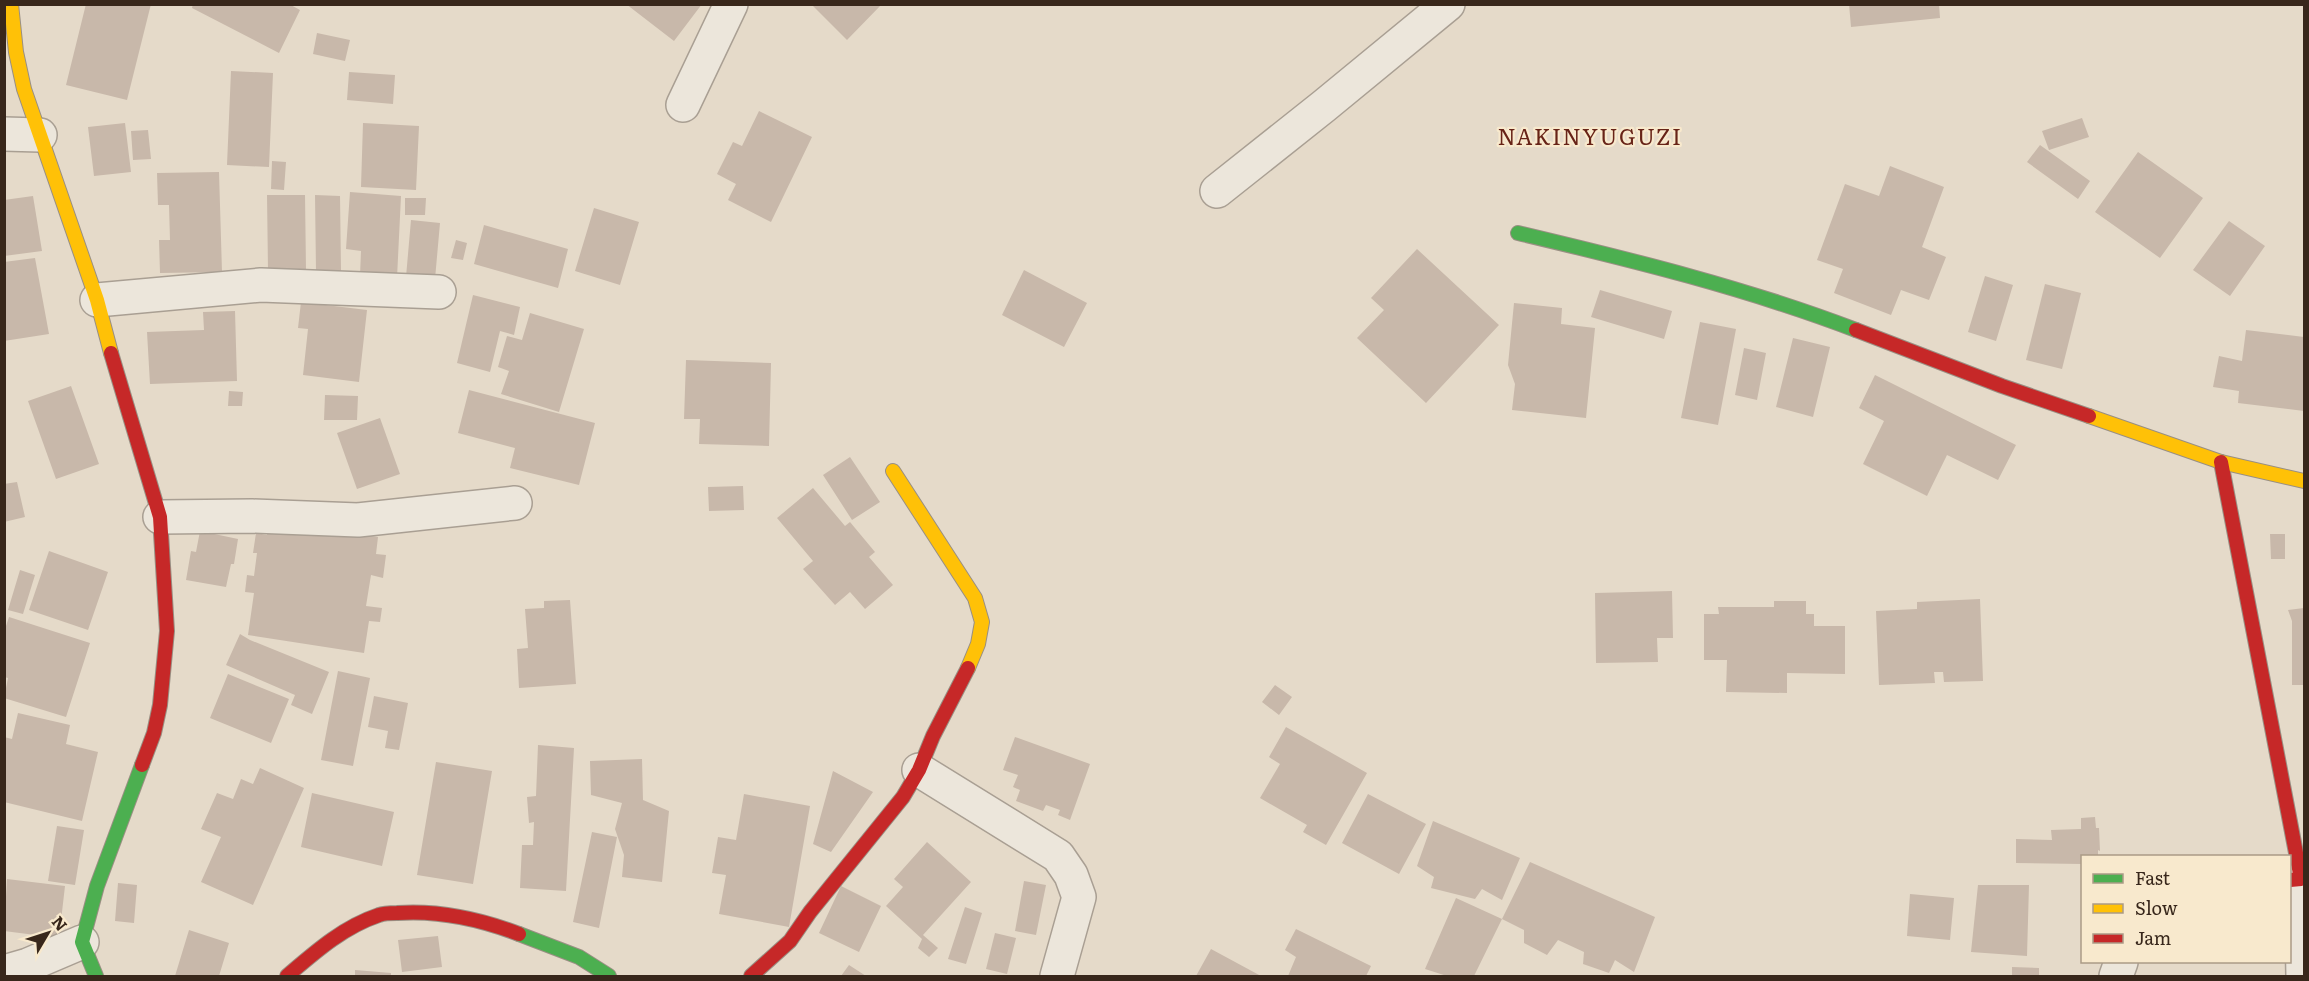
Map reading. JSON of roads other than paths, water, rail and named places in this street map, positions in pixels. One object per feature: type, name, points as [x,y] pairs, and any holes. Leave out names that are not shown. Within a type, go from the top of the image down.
[{"type":"street","points":[[11,4],[16,52],[24,89],[97,300],[121,392],[160,517],[167,631],[160,705],[154,733],[97,886],[82,942],[96,976]]},
{"type":"street","points":[[683,105],[731,4]]},
{"type":"street","points":[[1217,191],[1448,4]]},
{"type":"street","points":[[4,134],[40,135]]},
{"type":"street","points":[[1518,233],[1657,266],[1821,317],[2002,386],[2221,462],[2304,481]]},
{"type":"street","points":[[97,300],[261,285],[439,292]]},
{"type":"street","points":[[2221,462],[2291,855]]},
{"type":"street","points":[[751,976],[790,941],[810,912],[892,813],[919,770],[978,644],[982,622],[975,598],[892,471]]},
{"type":"street","points":[[160,517],[252,516],[358,520],[515,503]]},
{"type":"street","points":[[919,770],[1058,856],[1071,875],[1079,897],[1057,976]]},
{"type":"street","points":[[2291,857],[2303,976]]},
{"type":"street","points":[[287,976],[330,939],[380,914],[420,911],[455,915],[502,927],[579,957],[609,976]]},
{"type":"street","points":[[4,972],[28,965],[82,942]]},
{"type":"district","name":"NAKINYUGUZI","points":[[1590,137]]}]
